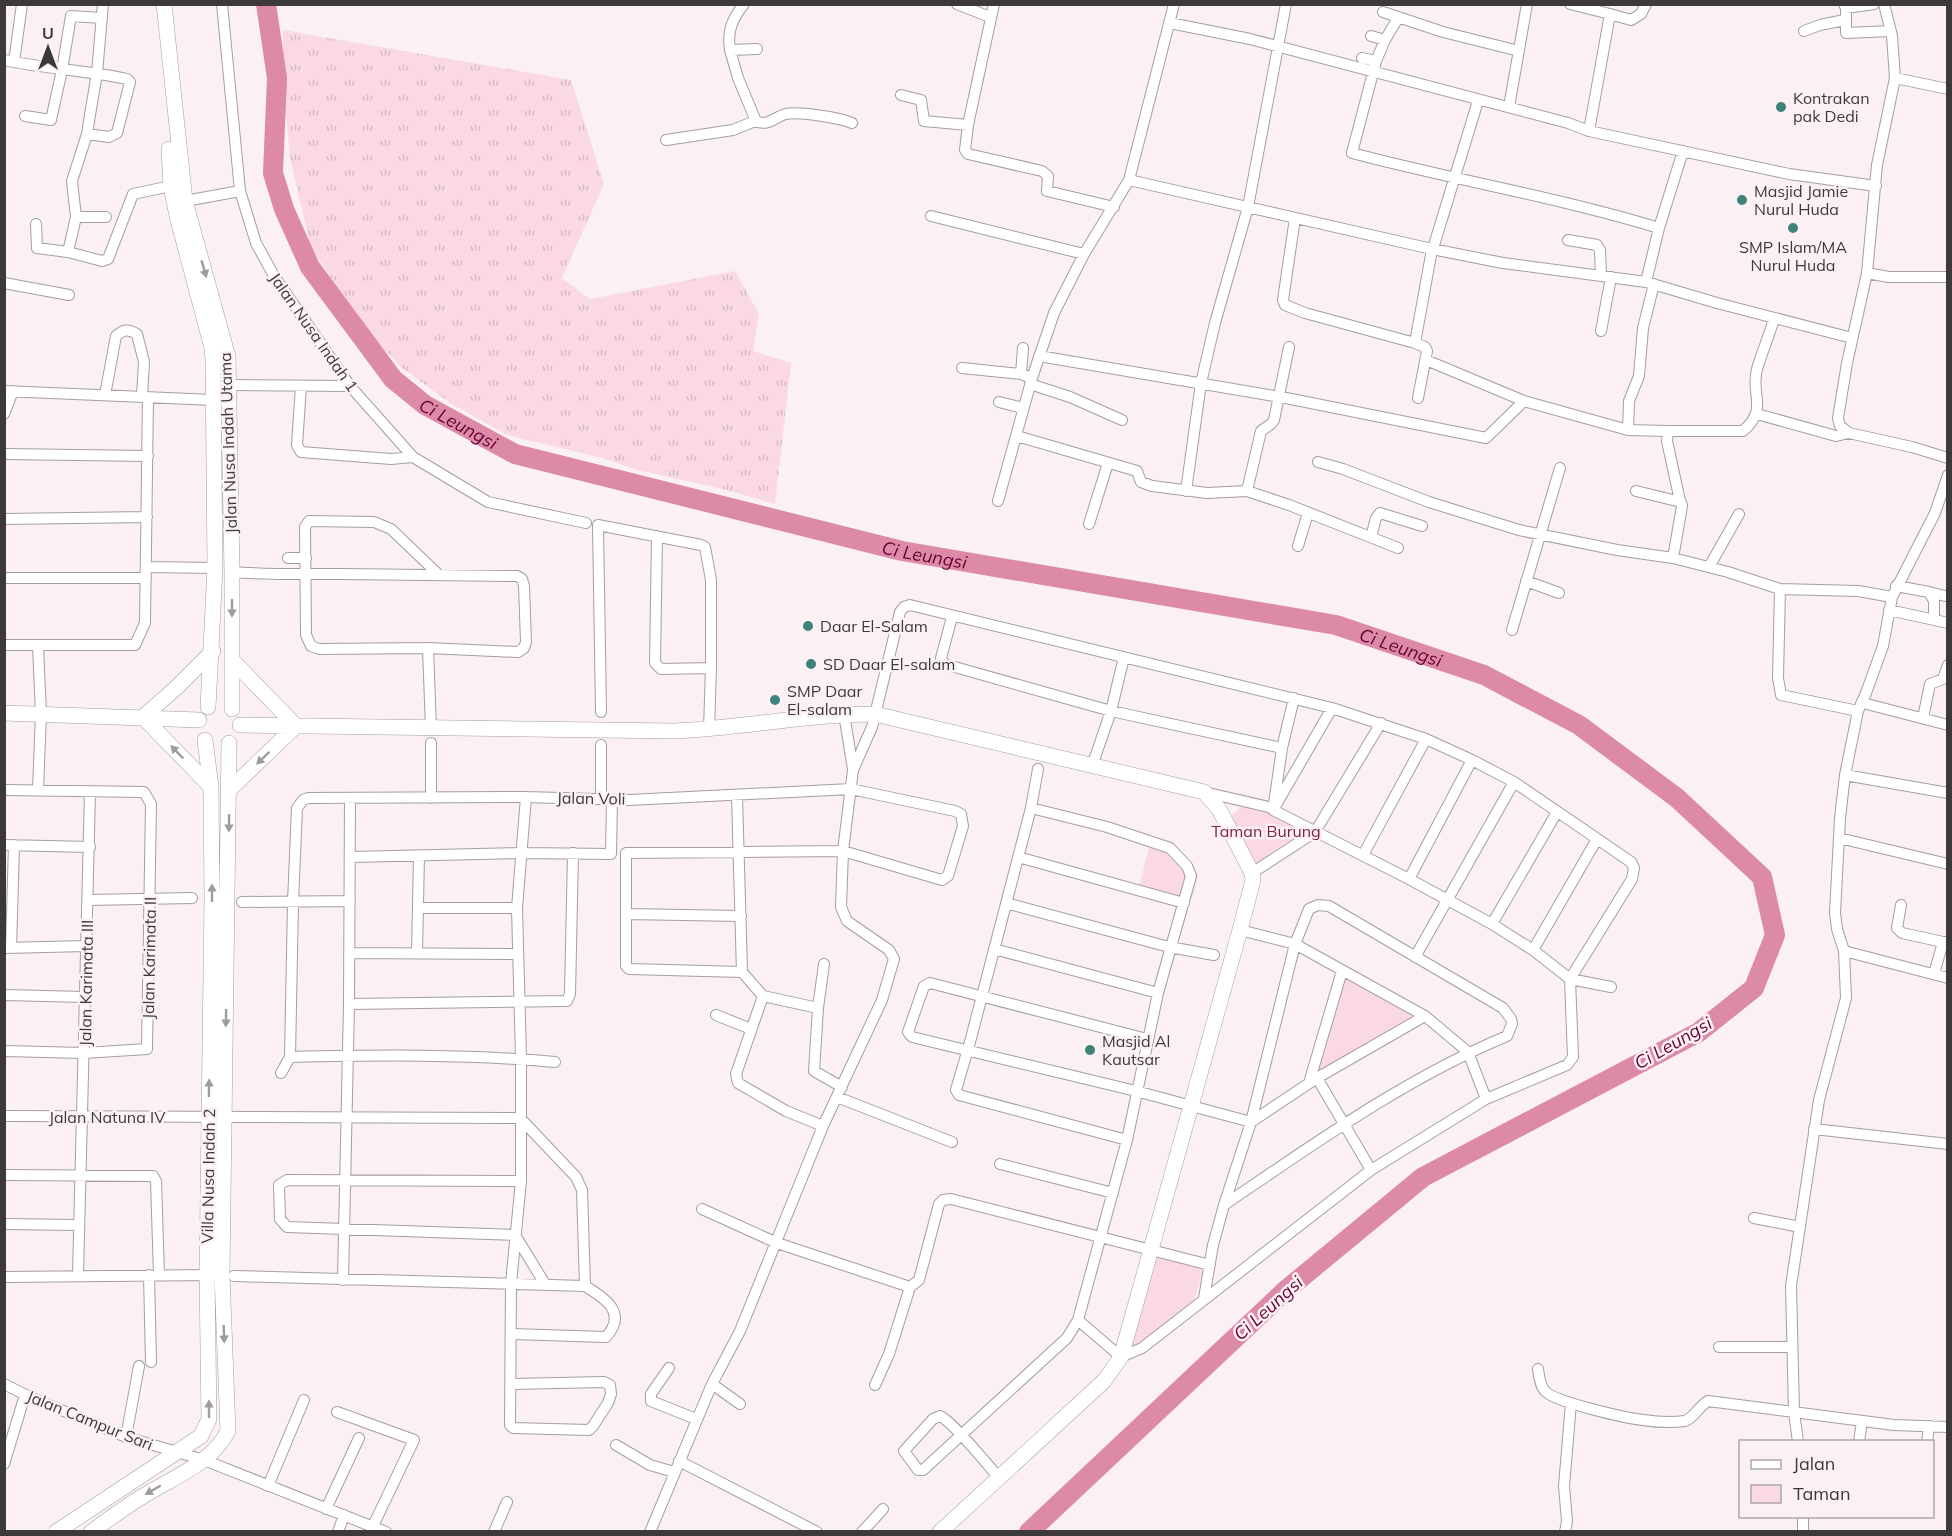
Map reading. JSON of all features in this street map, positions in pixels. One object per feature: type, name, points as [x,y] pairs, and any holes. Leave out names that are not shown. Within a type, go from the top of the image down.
[{"type":"street","points":[[22,4],[9,61],[97,73],[130,81],[117,133],[109,136],[87,134]]},
{"type":"street","points":[[68,252],[76,217],[72,181],[87,134],[97,73],[103,4]]},
{"type":"street","name":"Jalan Nusa Indah Utama","points":[[154,4],[173,142],[185,201],[227,351],[232,572],[232,708]]},
{"type":"street","name":"Jalan Nusa Indah Utama","points":[[164,4],[173,142],[171,186],[212,348],[215,568],[213,651],[208,707]]},
{"type":"street","name":"Jalan Nusa Indah 1","points":[[222,4],[240,191],[256,243],[274,276],[350,386],[413,457],[488,502],[586,522]]},
{"type":"street","points":[[744,4],[735,15],[729,31],[730,50],[754,121]]},
{"type":"street","points":[[957,4],[990,17]]},
{"type":"street","points":[[994,4],[964,147],[968,154],[1041,171],[1048,176],[1047,191],[1114,207]]},
{"type":"street","points":[[998,501],[1017,436],[1028,378],[1039,356],[1054,313],[1084,254],[1130,180],[1174,4]]},
{"type":"street","points":[[1186,491],[1201,383],[1215,323],[1248,207],[1286,4]]},
{"type":"street","points":[[1509,108],[1527,4]]},
{"type":"street","points":[[1570,4],[1631,20],[1641,14],[1646,4]]},
{"type":"street","points":[[1874,4],[1845,6],[1844,31],[1847,34],[1891,31]]},
{"type":"street","points":[[1884,4],[1891,31],[1895,78],[1880,147],[1867,273],[1852,338],[1838,418],[1840,426],[1849,433],[1912,447],[1947,459]]},
{"type":"street","points":[[1383,12],[1469,40],[1519,51]]},
{"type":"street","points":[[1590,131],[1610,14]]},
{"type":"street","points":[[25,116],[51,120],[71,16],[102,18]]},
{"type":"street","points":[[1398,18],[1385,40],[1375,66],[1352,153],[1453,178],[1557,199],[1659,228]]},
{"type":"street","points":[[1804,31],[1845,20]]},
{"type":"street","points":[[1170,23],[1375,66],[1478,100],[1590,131],[1789,174],[1876,186]]},
{"type":"street","points":[[1371,36],[1385,40]]},
{"type":"street","points":[[730,50],[757,49]]},
{"type":"street","points":[[1362,58],[1375,66]]},
{"type":"street","points":[[1895,78],[1947,89]]},
{"type":"street","points":[[901,95],[921,100],[924,121],[968,125]]},
{"type":"street","points":[[1415,343],[1432,249],[1478,100]]},
{"type":"street","points":[[666,140],[734,130],[754,121],[769,123],[790,114],[838,118],[852,123]]},
{"type":"street","points":[[1628,430],[1629,401],[1639,376],[1643,328],[1659,228],[1683,151]]},
{"type":"street","points":[[1130,180],[1432,249],[1503,263],[1650,283],[1774,319],[1852,338]]},
{"type":"street","points":[[36,224],[37,248],[68,252],[102,261],[108,259],[133,194],[171,186]]},
{"type":"street","points":[[185,201],[240,191]]},
{"type":"street","points":[[931,216],[1084,254]]},
{"type":"street","points":[[76,217],[106,217]]},
{"type":"street","points":[[1295,218],[1284,305],[1305,314],[1415,343],[1427,349],[1418,398]]},
{"type":"street","points":[[1568,240],[1597,245],[1600,250],[1606,276],[1601,331]]},
{"type":"street","points":[[1867,273],[1889,278],[1947,277]]},
{"type":"street","points":[[4,283],[69,295]]},
{"type":"street","points":[[1426,360],[1524,401],[1628,430],[1743,431],[1757,414],[1756,372],[1774,319]]},
{"type":"street","points":[[4,645],[135,645],[145,623],[148,456],[144,362],[137,334],[130,330],[123,330],[116,336],[105,395]]},
{"type":"street","points":[[1247,491],[1261,431],[1273,422],[1289,347]]},
{"type":"street","points":[[1023,348],[1028,378]]},
{"type":"street","points":[[1039,356],[1279,397],[1485,438],[1524,401]]},
{"type":"street","points":[[962,368],[1028,378],[1122,420]]},
{"type":"street","points":[[229,385],[350,386]]},
{"type":"street","points":[[301,386],[297,445],[301,452],[391,459],[413,457]]},
{"type":"street","points":[[4,414],[9,391],[214,400]]},
{"type":"street","points":[[999,402],[1023,408]]},
{"type":"street","points":[[1757,414],[1836,436],[1849,433]]},
{"type":"street","points":[[1668,431],[1667,441],[1682,506],[1672,558]]},
{"type":"street","points":[[1017,436],[1137,471],[1140,481],[1144,483],[1186,491],[1221,494],[1247,491],[1398,548]]},
{"type":"street","points":[[4,454],[148,456]]},
{"type":"street","points":[[1318,462],[1343,469],[1429,502],[1540,534],[1617,550],[1672,558],[1780,589],[1858,591],[1892,597]]},
{"type":"street","points":[[1089,524],[1108,463]]},
{"type":"street","points":[[1512,630],[1560,468]]},
{"type":"street","points":[[1798,1440],[1794,1412],[1791,1286],[1819,1100],[1844,1009],[1846,986],[1844,951],[1837,929],[1835,912],[1845,775],[1860,707],[1883,646],[1892,597],[1935,513],[1947,476]]},
{"type":"street","points":[[1636,491],[1680,501]]},
{"type":"street","points":[[1298,546],[1308,513]]},
{"type":"street","points":[[1371,537],[1376,518],[1380,513],[1422,526]]},
{"type":"street","points":[[1709,567],[1739,514]]},
{"type":"street","points":[[4,519],[147,517]]},
{"type":"street","points":[[232,572],[307,574],[517,576],[525,586],[526,642],[524,648],[518,652],[428,648],[319,649],[311,646],[306,635],[307,574],[305,527],[309,521],[374,522],[391,529],[439,575]]},
{"type":"street","points":[[601,712],[598,525],[701,544],[706,549],[711,580],[709,729]]},
{"type":"street","points":[[657,536],[655,663],[661,669],[711,668]]},
{"type":"street","points":[[288,558],[306,558]]},
{"type":"street","points":[[4,578],[215,568]]},
{"type":"street","points":[[1526,581],[1559,593]]},
{"type":"street","points":[[1896,586],[1945,596]]},
{"type":"street","points":[[1780,589],[1778,678],[1781,695],[1923,718],[1947,725]]},
{"type":"street","points":[[1929,592],[1934,601],[1934,619]]},
{"type":"street","points":[[853,770],[875,714],[902,609],[910,605],[1294,698],[1381,723],[1426,739],[1514,782],[1631,862],[1633,866],[1633,875],[1570,979],[1574,1053],[1567,1065],[1486,1099],[1371,1170],[1142,1348],[1122,1357]]},
{"type":"street","points":[[1889,610],[1947,623]]},
{"type":"street","points":[[952,617],[941,658],[945,664],[1111,711],[1282,748]]},
{"type":"street","points":[[38,646],[40,714],[38,790]]},
{"type":"street","points":[[428,648],[431,798]]},
{"type":"street","points":[[143,717],[213,651]]},
{"type":"street","points":[[1092,766],[1111,711],[1124,657]]},
{"type":"street","points":[[232,660],[296,726]]},
{"type":"street","points":[[1923,718],[1930,684],[1943,680],[1947,665]]},
{"type":"street","points":[[1273,809],[1282,748],[1294,698]]},
{"type":"street","points":[[220,704],[232,708],[240,725],[235,739],[221,746],[205,741],[199,732],[199,720],[208,707],[220,704]]},
{"type":"street","points":[[1273,809],[1332,708]]},
{"type":"street","points":[[4,713],[199,720]]},
{"type":"street","points":[[650,1532],[696,1419],[740,1331],[823,1126],[882,1000],[894,959],[888,950],[847,921],[841,907],[843,851],[853,770],[844,714]]},
{"type":"street","points":[[240,725],[296,726],[431,736],[675,731],[844,714],[875,714],[1273,809],[1491,924],[1533,950],[1570,979],[1611,987]]},
{"type":"street","points":[[143,717],[211,787]]},
{"type":"street","points":[[1252,873],[1315,832],[1381,723]]},
{"type":"street","points":[[229,790],[296,726]]},
{"type":"street","points":[[1363,855],[1426,739]]},
{"type":"street","name":"Villa Nusa Indah 2","points":[[91,1532],[144,1495],[204,1460],[217,1449],[228,1431],[216,1118],[211,787],[205,741]]},
{"type":"street","name":"Villa Nusa Indah 2","points":[[216,1118],[229,743]]},
{"type":"street","points":[[351,857],[521,853],[611,854],[601,745]]},
{"type":"street","points":[[1409,879],[1472,760]]},
{"type":"street","points":[[1038,769],[1031,808],[968,1050],[956,1087],[959,1095],[1127,1140]]},
{"type":"street","points":[[1845,775],[1947,793]]},
{"type":"street","points":[[1415,957],[1514,782]]},
{"type":"street","name":"Jalan Voli","points":[[282,1073],[290,1058],[297,807],[308,798],[607,799],[736,796],[851,789],[961,814],[963,826],[948,876],[944,879],[939,880],[843,851]]},
{"type":"street","points":[[4,790],[90,792]]},
{"type":"street","name":"Jalan Karimata II","points":[[84,1053],[147,1049],[151,804],[144,792],[90,792]]},
{"type":"street","name":"Jalan Karimata III","points":[[78,1275],[90,792]]},
{"type":"street","points":[[940,1532],[1104,1381],[1122,1357],[1252,880],[1252,873],[1220,809],[1204,792]]},
{"type":"street","points":[[736,796],[742,972],[763,996],[818,1008]]},
{"type":"street","points":[[512,1384],[604,1382],[610,1385],[611,1394],[589,1430],[513,1428],[510,1425],[511,1283],[521,1181],[521,1058],[517,908],[526,797]]},
{"type":"street","points":[[343,1280],[350,1004],[350,798]]},
{"type":"street","points":[[999,1478],[960,1435],[944,1418],[936,1417],[905,1448],[904,1452],[918,1470],[923,1470],[960,1435],[1067,1338],[1078,1320],[1127,1140],[1158,993],[1184,903],[1190,873],[1187,866],[1170,848],[1107,827],[1031,808]]},
{"type":"street","points":[[1491,924],[1557,812]]},
{"type":"street","points":[[1839,838],[1947,864]]},
{"type":"street","points":[[1533,950],[1597,840]]},
{"type":"street","points":[[86,946],[8,948],[9,845],[90,847]]},
{"type":"street","points":[[742,972],[629,969],[626,966],[626,853],[843,851]]},
{"type":"street","points":[[350,1004],[565,1002],[570,998],[573,853]]},
{"type":"street","points":[[417,953],[419,856]]},
{"type":"street","points":[[1018,857],[1184,903]]},
{"type":"street","points":[[88,900],[192,898]]},
{"type":"street","points":[[242,902],[350,901]]},
{"type":"street","points":[[1006,903],[1170,947],[1214,955]]},
{"type":"street","points":[[1901,905],[1897,928],[1899,931],[1945,942],[1934,974]]},
{"type":"street","points":[[1204,1299],[1224,1205],[1251,1122],[1295,944],[1306,912],[1313,906],[1329,906],[1503,1008],[1511,1019],[1511,1029],[1507,1036],[1468,1052],[1344,1124],[1224,1205]]},
{"type":"street","points":[[418,908],[517,908]]},
{"type":"street","points":[[626,914],[741,916]]},
{"type":"street","points":[[1240,930],[1295,944],[1425,1016],[1468,1052],[1486,1099]]},
{"type":"street","points":[[994,949],[1158,993]]},
{"type":"street","points":[[1844,951],[1947,978]]},
{"type":"street","points":[[349,953],[517,954]]},
{"type":"street","points":[[824,964],[818,1008],[814,1071],[840,1092],[952,1142]]},
{"type":"street","points":[[1313,1081],[1342,971]]},
{"type":"street","points":[[1148,1039],[928,983],[924,986],[909,1032],[912,1037],[1136,1091],[1251,1122],[1313,1081],[1425,1016]]},
{"type":"street","points":[[4,995],[85,997]]},
{"type":"street","points":[[763,996],[736,1074],[738,1083],[786,1111],[823,1126]]},
{"type":"street","points":[[716,1015],[751,1029]]},
{"type":"street","points":[[4,1051],[84,1053]]},
{"type":"street","points":[[290,1058],[348,1056],[521,1058],[555,1062]]},
{"type":"street","points":[[1313,1081],[1344,1124],[1371,1170]]},
{"type":"street","name":"Jalan Natuna IV","points":[[4,1116],[520,1118]]},
{"type":"street","points":[[520,1118],[576,1177],[582,1190],[585,1286]]},
{"type":"street","points":[[1814,1129],[1947,1144]]},
{"type":"street","points":[[1000,1164],[1113,1193]]},
{"type":"street","points":[[4,1175],[81,1174],[155,1178],[151,1362]]},
{"type":"street","points":[[515,1235],[284,1226],[280,1219],[279,1185],[287,1180],[346,1179],[521,1181]]},
{"type":"street","points":[[874,1385],[889,1354],[910,1287],[919,1280],[939,1204],[943,1200],[951,1199],[1210,1265]]},
{"type":"street","points":[[702,1209],[777,1243],[910,1287]]},
{"type":"street","points":[[1754,1218],[1800,1227]]},
{"type":"street","points":[[4,1224],[79,1225]]},
{"type":"street","points":[[515,1235],[545,1284]]},
{"type":"street","points":[[4,1277],[221,1275],[585,1286],[604,1298],[616,1316],[614,1328],[606,1337],[512,1334]]},
{"type":"street","name":"Villa Nusa Indah 2","points":[[56,1532],[201,1436],[209,1419],[221,1275]]},
{"type":"street","points":[[1078,1320],[1122,1357]]},
{"type":"street","points":[[1719,1347],[1792,1347]]},
{"type":"street","points":[[126,1437],[139,1366]]},
{"type":"street","points":[[669,1368],[651,1394],[651,1401],[696,1419]]},
{"type":"street","points":[[1538,1369],[1540,1383],[1545,1391],[1571,1404],[1641,1420],[1678,1422],[1691,1419],[1702,1404],[1708,1401],[1862,1420],[1947,1427]]},
{"type":"street","name":"Jalan Campur Sari","points":[[4,1384],[24,1395],[126,1437],[204,1460],[386,1532]]},
{"type":"street","points":[[712,1384],[740,1404]]},
{"type":"street","points":[[4,1464],[24,1395]]},
{"type":"street","points":[[268,1486],[304,1400]]},
{"type":"street","points":[[1565,1532],[1567,1521],[1564,1486],[1571,1404]]},
{"type":"street","points":[[337,1412],[414,1441],[374,1526]]},
{"type":"street","points":[[1859,1440],[1862,1420]]},
{"type":"street","points":[[1927,1440],[1929,1426]]},
{"type":"street","points":[[326,1509],[359,1438]]},
{"type":"street","points":[[616,1445],[650,1465],[674,1473]]},
{"type":"street","points":[[679,1461],[817,1532]]},
{"type":"street","points":[[494,1532],[507,1502]]},
{"type":"street","points":[[862,1532],[882,1509]]},
{"type":"street","points":[[338,1532],[344,1515]]},
{"type":"green space","points":[[283,30],[571,80],[604,184],[562,278],[590,299],[735,271],[759,314],[753,351],[791,363],[775,504],[507,435],[450,403],[402,368],[367,331],[311,248],[290,158],[283,80]]},
{"type":"green space","name":"Taman Burung","points":[[1250,798],[1320,831],[1257,865],[1228,819]]},
{"type":"green space","points":[[1152,837],[1173,842],[1198,875],[1192,899],[1139,887]]},
{"type":"green space","points":[[1342,971],[1425,1016],[1309,1083]]},
{"type":"green space","points":[[1153,1250],[1205,1265],[1191,1310],[1142,1348],[1130,1344]]},
{"type":"waterway","name":"Ci Leungsi","points":[[266,4],[277,78],[273,173],[284,209],[310,267],[393,379],[425,405],[515,454],[902,551],[1336,625],[1484,675],[1579,725],[1677,798],[1762,877],[1775,935],[1754,988],[1699,1032],[1423,1177],[1286,1290],[1029,1532]]},
{"type":"place","name":"Kontrakan pak Dedi","points":[[1781,107]]},
{"type":"place","name":"Masjid Jamie Nurul Huda","points":[[1742,200]]},
{"type":"place","name":"SMP Islam/MA Nurul Huda","points":[[1793,228]]},
{"type":"place","name":"Daar El-Salam","points":[[808,626]]},
{"type":"place","name":"SD Daar El-salam","points":[[811,664]]},
{"type":"place","name":"SMP Daar El-salam","points":[[775,700]]},
{"type":"place","name":"Masjid Al Kautsar","points":[[1090,1050]]}]
